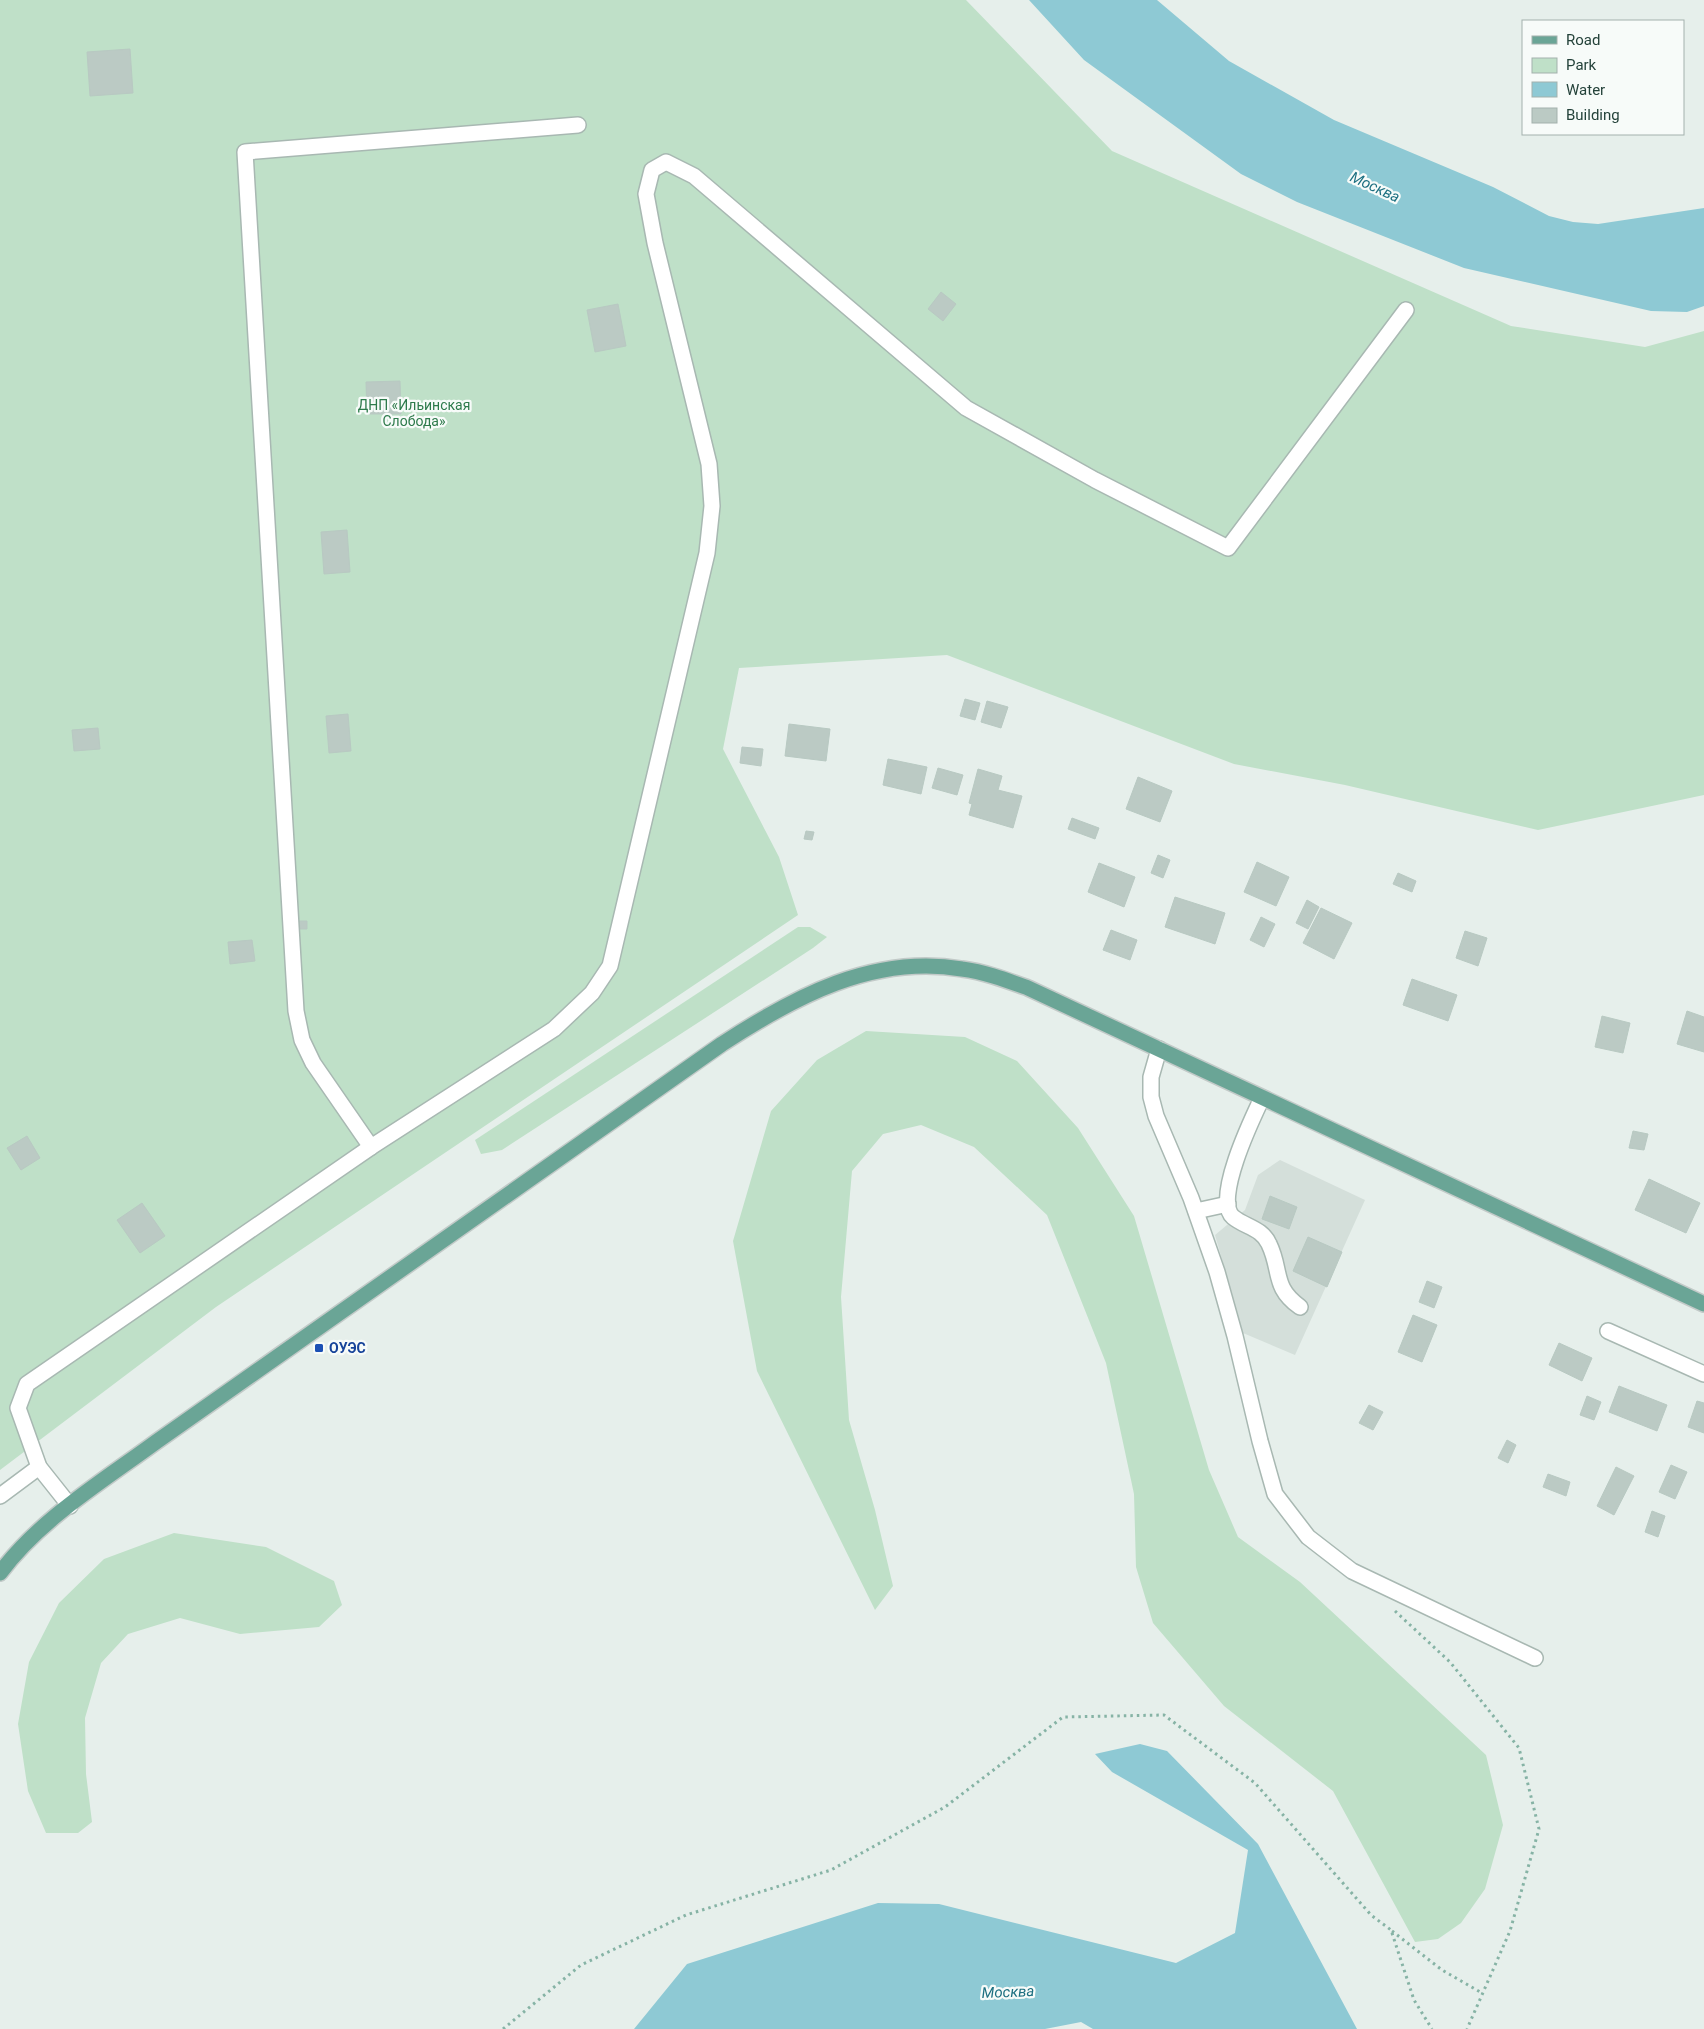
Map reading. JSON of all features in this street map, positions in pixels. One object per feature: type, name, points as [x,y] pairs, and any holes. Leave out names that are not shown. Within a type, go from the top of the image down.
[{"type":"main road","points":[[0,1573],[23,1547],[70,1506],[156,1442],[600,1128],[756,1022],[816,990],[867,972],[888,968],[922,966],[963,969],[991,975],[1037,992],[1704,1304]]},
{"type":"street","points":[[372,1147],[313,1063],[302,1040],[296,1011],[245,152],[578,125]]},
{"type":"street","points":[[70,1506],[40,1467],[18,1408],[27,1384],[372,1147],[554,1029],[592,993],[610,966],[707,553],[712,506],[709,464],[655,243],[646,194],[652,170],[666,162],[694,176],[966,408],[1095,480],[1228,548],[1406,310]]},
{"type":"street","points":[[1159,1049],[1151,1077],[1153,1106],[1163,1136],[1196,1211],[1217,1272],[1275,1494],[1296,1524],[1323,1550],[1352,1571],[1535,1658]]},
{"type":"street","points":[[1262,1098],[1241,1145],[1226,1194],[1232,1216],[1259,1231],[1268,1241],[1282,1288],[1287,1298],[1300,1307]]},
{"type":"street","points":[[1196,1211],[1228,1204]]},
{"type":"street","points":[[1608,1331],[1704,1374]]},
{"type":"street","points":[[0,1496],[40,1467]]},
{"type":"path","points":[[1394,1610],[1450,1662],[1519,1748],[1539,1828],[1510,1932],[1466,2029]]},
{"type":"path","points":[[503,2029],[581,1965],[686,1915],[831,1870],[945,1807],[1063,1717],[1164,1715],[1255,1783],[1371,1915],[1442,1970],[1482,1993]]},
{"type":"path","points":[[1391,1930],[1414,2000],[1432,2029]]},
{"type":"shaded area","points":[[1280,1160],[1365,1200],[1295,1355],[1243,1333],[1215,1235],[1245,1210],[1258,1175]]},
{"type":"green space","name":"ДНП «Ильинская Слобода»","points":[[0,0],[966,0],[1112,151],[1511,326],[1645,347],[1704,331],[1704,795],[1538,830],[1345,785],[1234,764],[947,655],[739,668],[723,749],[779,857],[798,915],[216,1307],[0,1470]]},
{"type":"green space","points":[[798,927],[810,927],[827,937],[813,948],[502,1150],[481,1154],[475,1140]]},
{"type":"green space","points":[[866,1031],[965,1037],[1017,1061],[1078,1128],[1134,1216],[1209,1470],[1238,1537],[1300,1582],[1486,1755],[1503,1825],[1485,1889],[1461,1923],[1438,1939],[1415,1942],[1333,1791],[1224,1706],[1153,1623],[1136,1567],[1134,1494],[1106,1363],[1047,1215],[974,1147],[921,1125],[883,1134],[852,1171],[841,1297],[849,1420],[875,1510],[893,1586],[875,1610],[757,1371],[733,1241],[771,1111],[817,1060]]},
{"type":"green space","points":[[174,1533],[266,1547],[334,1581],[342,1605],[319,1627],[240,1634],[180,1618],[128,1634],[101,1663],[85,1718],[86,1774],[92,1822],[78,1833],[46,1833],[28,1791],[18,1724],[29,1662],[59,1603],[104,1559]]},
{"type":"water","name":"Москва","points":[[1029,0],[1157,0],[1229,61],[1334,120],[1493,187],[1549,216],[1573,222],[1598,224],[1704,208],[1704,306],[1687,312],[1651,311],[1464,268],[1297,202],[1241,174],[1084,60]]},
{"type":"water","name":"Москва","points":[[1140,1744],[1167,1751],[1258,1844],[1357,2029],[1093,2029],[1081,2022],[1045,2029],[634,2029],[687,1964],[878,1903],[939,1904],[1176,1963],[1235,1933],[1248,1850],[1112,1772],[1095,1754]]},
{"type":"building","points":[[130,49],[133,93],[90,96],[87,52]]},
{"type":"building","points":[[941,292],[956,304],[943,321],[928,309]]},
{"type":"building","points":[[618,304],[626,346],[595,352],[587,310]]},
{"type":"building","points":[[400,381],[401,414],[367,414],[366,382]]},
{"type":"building","points":[[347,530],[350,572],[324,574],[321,532]]},
{"type":"building","points":[[965,699],[980,703],[975,720],[960,716]]},
{"type":"building","points":[[987,701],[1008,707],[1001,728],[981,722]]},
{"type":"building","points":[[348,714],[351,751],[329,753],[326,716]]},
{"type":"building","points":[[789,724],[830,729],[826,761],[785,756]]},
{"type":"building","points":[[98,728],[100,749],[74,751],[72,730]]},
{"type":"building","points":[[742,747],[763,749],[761,766],[740,763]]},
{"type":"building","points":[[888,759],[927,767],[921,794],[883,785]]},
{"type":"building","points":[[938,768],[963,775],[957,795],[932,788]]},
{"type":"building","points":[[978,769],[1002,776],[998,790],[1022,796],[1013,828],[969,815],[972,804],[969,803]]},
{"type":"building","points":[[1138,777],[1172,791],[1160,822],[1126,809]]},
{"type":"building","points":[[1072,818],[1099,828],[1095,839],[1068,829]]},
{"type":"building","points":[[806,831],[814,832],[812,840],[804,839]]},
{"type":"building","points":[[1158,855],[1170,860],[1163,878],[1151,873]]},
{"type":"building","points":[[1257,862],[1289,877],[1276,906],[1244,892]]},
{"type":"building","points":[[1099,863],[1135,877],[1124,907],[1088,892]]},
{"type":"building","points":[[1398,873],[1416,881],[1412,892],[1393,884]]},
{"type":"building","points":[[1175,897],[1225,913],[1215,944],[1165,927]]},
{"type":"building","points":[[1307,900],[1319,907],[1308,929],[1296,923]]},
{"type":"building","points":[[1321,908],[1352,923],[1334,959],[1303,943]]},
{"type":"building","points":[[1261,917],[1275,924],[1264,947],[1250,940]]},
{"type":"building","points":[[299,921],[307,921],[307,929],[300,929]]},
{"type":"building","points":[[1111,930],[1137,940],[1130,960],[1103,950]]},
{"type":"building","points":[[1465,931],[1487,938],[1478,966],[1456,958]]},
{"type":"building","points":[[252,940],[255,961],[230,964],[228,942]]},
{"type":"building","points":[[1412,979],[1457,995],[1448,1021],[1403,1005]]},
{"type":"building","points":[[1687,1011],[1704,1017],[1704,1052],[1677,1044]]},
{"type":"building","points":[[1602,1016],[1630,1023],[1623,1053],[1595,1047]]},
{"type":"building","points":[[1633,1131],[1648,1134],[1644,1150],[1629,1148]]},
{"type":"building","points":[[27,1136],[40,1158],[21,1170],[7,1148]]},
{"type":"building","points":[[1649,1179],[1700,1203],[1686,1233],[1635,1210]]},
{"type":"building","points":[[1270,1196],[1297,1207],[1289,1229],[1262,1219]]},
{"type":"building","points":[[142,1203],[165,1236],[140,1253],[117,1220]]},
{"type":"building","points":[[1308,1237],[1342,1252],[1327,1287],[1293,1271]]},
{"type":"building","points":[[1427,1281],[1442,1287],[1434,1308],[1419,1302]]},
{"type":"building","points":[[1413,1315],[1437,1325],[1422,1362],[1398,1352]]},
{"type":"building","points":[[1559,1343],[1592,1358],[1582,1381],[1549,1365]]},
{"type":"building","points":[[1619,1386],[1667,1405],[1657,1431],[1609,1412]]},
{"type":"building","points":[[1587,1396],[1601,1402],[1594,1420],[1580,1415]]},
{"type":"building","points":[[1697,1401],[1704,1403],[1704,1433],[1688,1427]]},
{"type":"building","points":[[1369,1405],[1383,1412],[1373,1430],[1359,1423]]},
{"type":"building","points":[[1507,1440],[1516,1445],[1508,1463],[1498,1458]]},
{"type":"building","points":[[1671,1465],[1687,1472],[1675,1499],[1659,1492]]},
{"type":"building","points":[[1616,1467],[1634,1476],[1614,1515],[1597,1506]]},
{"type":"building","points":[[1548,1474],[1570,1482],[1566,1496],[1543,1487]]},
{"type":"building","points":[[1652,1511],[1665,1516],[1658,1537],[1645,1532]]},
{"type":"place","name":"ОУЭС","points":[[319,1348]]}]
